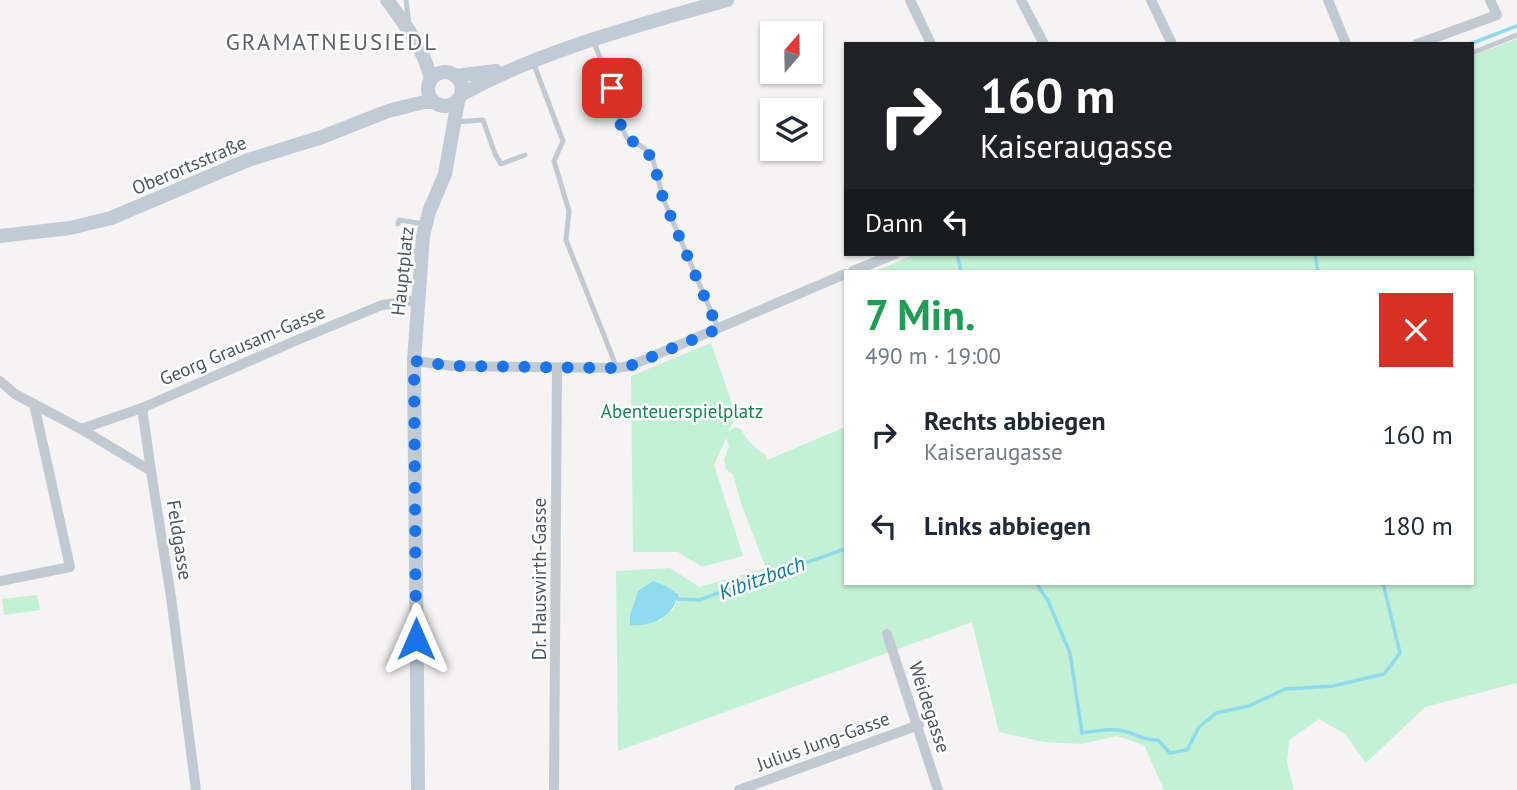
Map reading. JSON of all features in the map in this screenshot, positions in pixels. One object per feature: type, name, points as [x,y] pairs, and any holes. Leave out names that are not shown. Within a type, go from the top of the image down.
[{"type":"main road","points":[[387,0],[439,78],[462,85],[460,97]]},
{"type":"main road","points":[[439,78],[429,96],[438,104],[450,106],[460,97],[507,70],[593,40],[727,0]]},
{"type":"main road","points":[[439,78],[507,70]]},
{"type":"main road","name":"Oberortsstraße","points":[[388,111],[439,78]]},
{"type":"main road","name":"Hauptplatz","points":[[418,790],[414,361],[418,300],[415,251],[444,174],[460,97]]},
{"type":"main road","name":"Oberortsstraße","points":[[0,236],[70,228],[111,218],[228,167],[322,137],[388,111],[424,102],[438,104]]},
{"type":"main road","name":"Hauptplatz","points":[[438,104],[449,147]]},
{"type":"street","points":[[910,0],[930,42]]},
{"type":"street","points":[[1021,0],[1043,42]]},
{"type":"street","points":[[1151,0],[1170,42]]},
{"type":"street","points":[[1328,0],[1345,42]]},
{"type":"street","points":[[1423,42],[1497,15],[1490,0]]},
{"type":"street","points":[[855,270],[890,256]]},
{"type":"street","points":[[414,361],[453,366],[630,366],[844,274]]},
{"type":"street","name":"Georg Grausam-Gasse","points":[[81,429],[142,408],[382,305],[418,300]]},
{"type":"street","name":"Dr. Hauswirth-Gasse","points":[[554,790],[557,368]]},
{"type":"street","points":[[0,381],[15,394],[151,471]]},
{"type":"street","points":[[0,581],[70,567],[34,404]]},
{"type":"street","name":"Feldgasse","points":[[142,408],[171,597],[196,790]]},
{"type":"street","name":"Weidegasse","points":[[887,635],[919,725],[938,790]]},
{"type":"street","name":"Julius Jung-Gasse","points":[[740,790],[919,725]]},
{"type":"lane","points":[[406,0],[412,34]]},
{"type":"lane","points":[[1474,52],[1517,35]]},
{"type":"lane","points":[[593,40],[612,88],[621,126],[627,138],[644,148],[653,160],[663,198],[718,329]]},
{"type":"lane","points":[[533,61],[562,141],[554,161],[569,211],[566,240],[617,368]]},
{"type":"lane","points":[[455,122],[482,120],[495,154],[502,164],[526,155]]},
{"type":"lane","points":[[398,224],[399,220],[425,225]]},
{"type":"green space","name":"Abenteuerspielplatz","points":[[1517,39],[1517,683],[1425,707],[1366,763],[1345,734],[1319,719],[1289,740],[1287,763],[1294,790],[1164,790],[1144,745],[1117,736],[1081,744],[1044,742],[999,732],[972,622],[618,751],[616,571],[670,568],[699,587],[766,568],[733,475],[726,469],[724,460],[729,446],[726,438],[714,465],[743,556],[702,567],[678,552],[633,552],[631,376],[711,343],[736,415],[728,433],[735,427],[741,429],[751,443],[765,454],[767,460],[844,427],[844,585],[1474,585],[1474,270],[878,270],[911,256],[1474,256],[1474,55]],"holes":[[[638,591],[679,595],[675,607],[659,621],[630,615]]]},
{"type":"green space","points":[[37,595],[40,610],[4,615],[2,599]]},
{"type":"water","points":[[653,581],[679,595],[676,603],[666,615],[654,622],[630,625],[630,615],[638,591]]},
{"type":"waterway","name":"Kibitzbach","points":[[1474,42],[1517,26]]},
{"type":"waterway","name":"Kibitzbach","points":[[957,256],[961,270]]},
{"type":"waterway","points":[[1315,256],[1318,270]]},
{"type":"waterway","name":"Kibitzbach","points":[[678,599],[699,600],[844,549]]},
{"type":"waterway","points":[[1037,585],[1048,601],[1070,653],[1082,733],[1124,731],[1158,740],[1170,753],[1187,750],[1199,727],[1216,713],[1249,706],[1285,689],[1333,686],[1384,674],[1400,653],[1383,585]]},
{"type":"district","name":"GRAMATNEUSIEDL","points":[[332,42]]},
{"type":"route","points":[[416,639],[414,361],[453,366],[617,368],[630,366],[718,329],[663,198],[653,160],[644,148],[627,138],[621,126],[612,88]]}]
